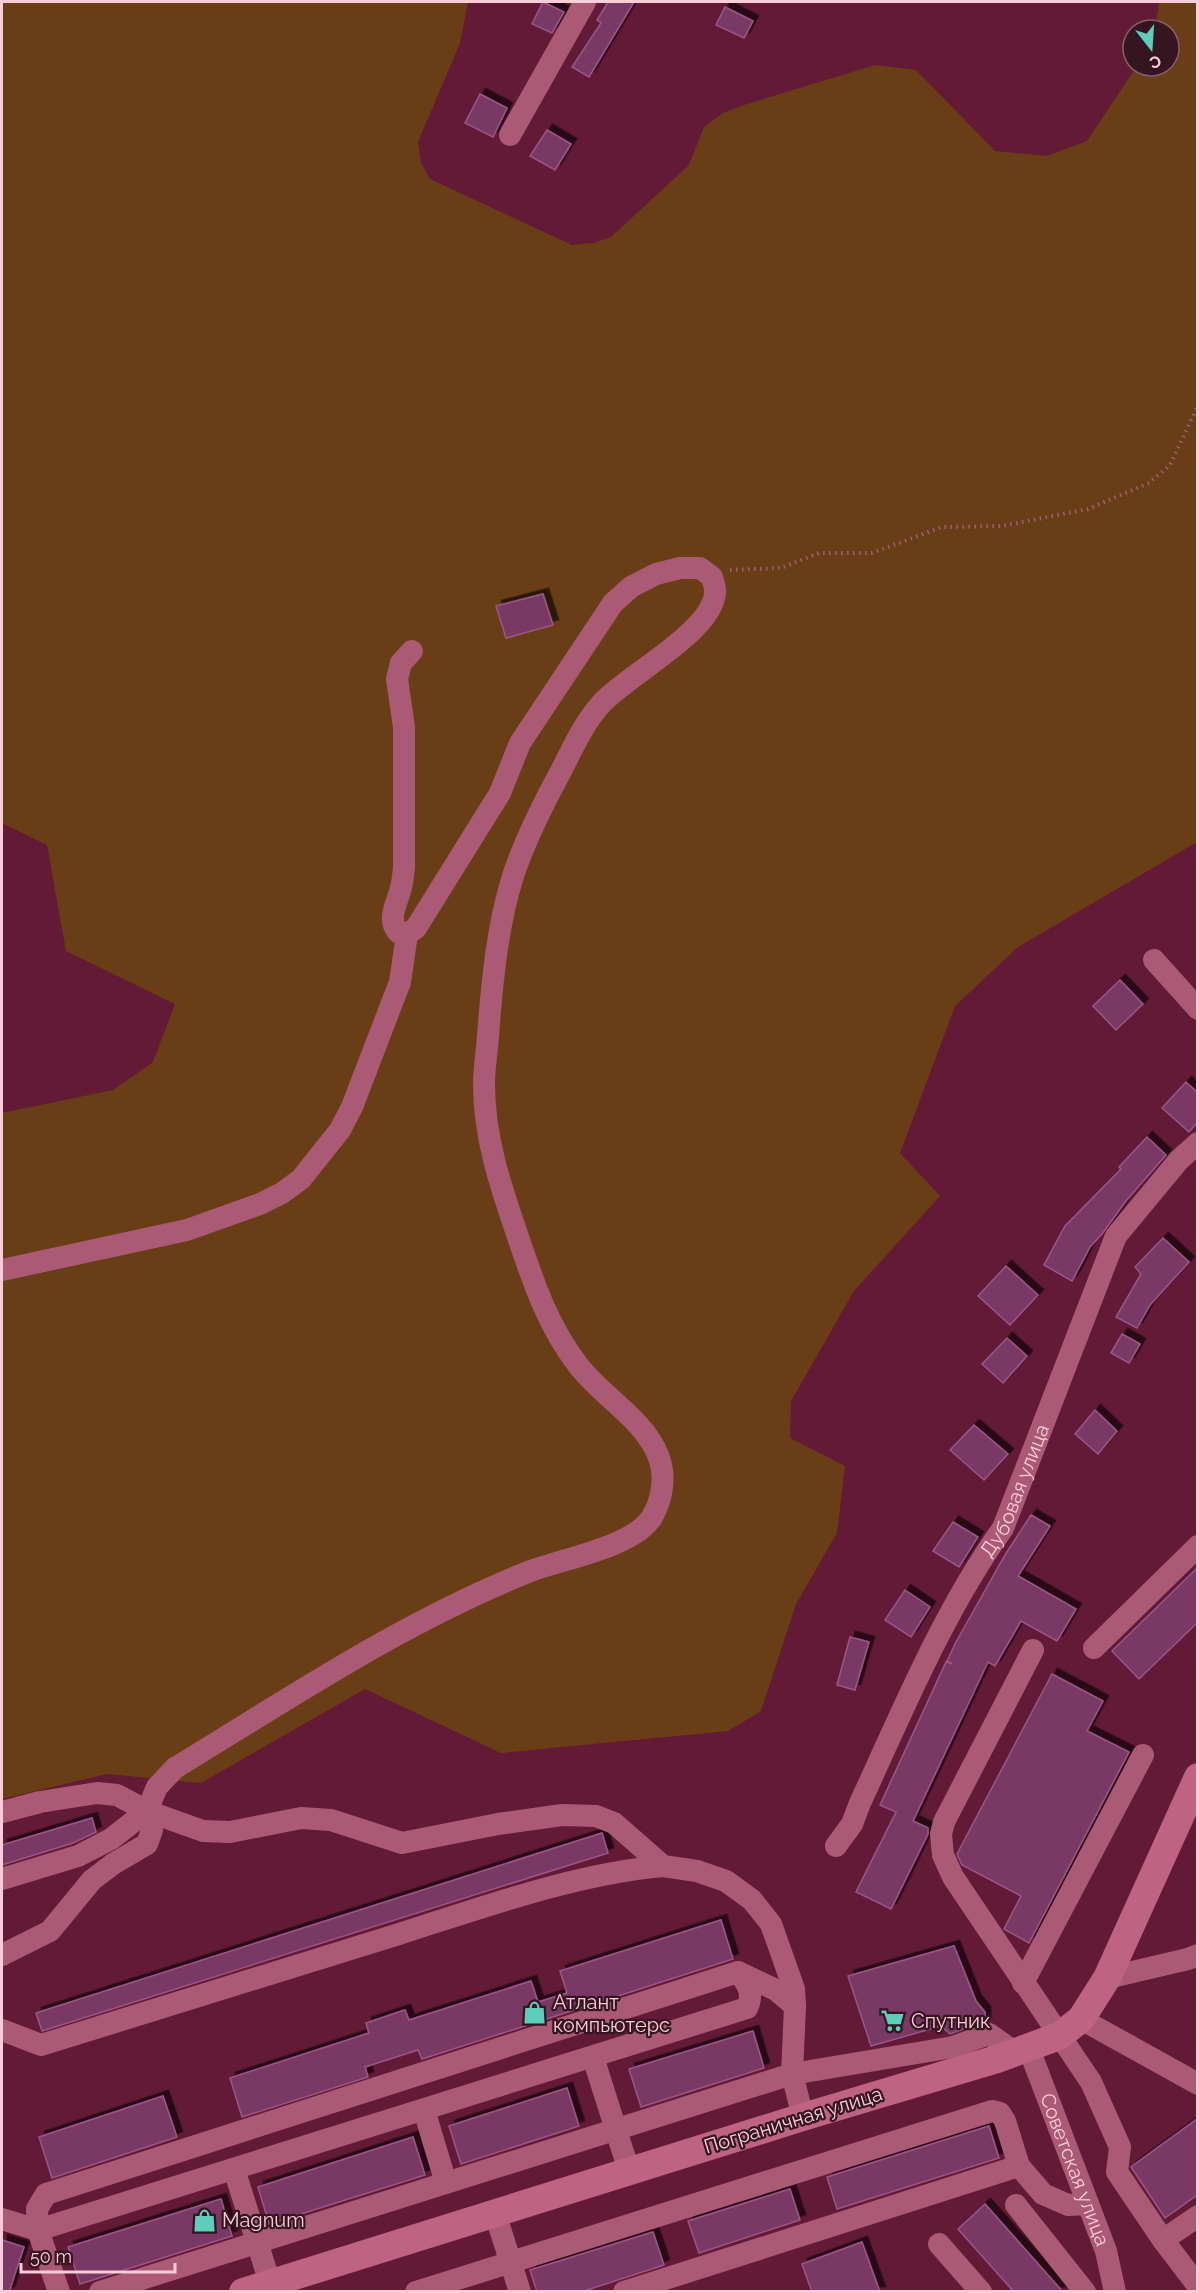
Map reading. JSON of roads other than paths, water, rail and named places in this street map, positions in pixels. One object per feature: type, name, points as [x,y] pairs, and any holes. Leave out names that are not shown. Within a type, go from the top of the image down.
[{"type":"main road","points":[[1070,2027],[1092,2003],[1107,1978],[1197,1777]]},
{"type":"main road","name":"Пограничная улица","points":[[256,2287],[1022,2051],[1070,2027]]},
{"type":"street","points":[[510,135],[585,2]]},
{"type":"street","points":[[2,1879],[78,1856],[111,1839],[147,1811],[157,1787],[175,1768],[418,1622],[523,1574],[554,1562],[610,1546],[635,1534],[651,1520],[661,1497],[663,1475],[657,1454],[644,1432],[581,1369],[557,1336],[538,1298],[494,1167],[484,1084],[491,998],[500,932],[513,877],[536,818],[581,732],[602,703],[626,682],[670,651],[693,630],[710,608],[715,593],[712,577],[700,568],[680,568],[656,574],[631,587],[613,603],[520,743],[500,793],[416,928],[407,934],[399,932],[393,926],[393,915],[402,887],[404,868],[404,727],[397,679],[401,663],[412,651]]},
{"type":"street","points":[[2,1270],[187,1230],[260,1204],[301,1179],[340,1131],[352,1107],[400,982],[407,934]]},
{"type":"street","points":[[1154,960],[1197,1009]]},
{"type":"street","name":"Дубовая улица","points":[[836,1846],[852,1824],[938,1635],[984,1555],[1004,1528],[1116,1236],[1179,1160],[1197,1143]]},
{"type":"street","points":[[1095,1648],[1197,1546]]},
{"type":"street","points":[[1033,1650],[944,1822],[941,1834],[943,1855],[953,1877],[1023,1983],[1070,2027],[1197,2084]]},
{"type":"street","points":[[1023,1983],[1143,1755]]},
{"type":"street","points":[[2,1812],[40,1802],[97,1793],[117,1795],[147,1811],[203,1831],[230,1832],[301,1818],[331,1820],[402,1843],[498,1824],[562,1815],[596,1816],[614,1823],[663,1866]]},
{"type":"street","points":[[2,1955],[50,1931],[92,1881],[113,1864],[147,1844],[152,1830],[147,1811]]},
{"type":"street","points":[[2,2030],[41,2045],[434,1923],[581,1880],[626,1869],[663,1866],[697,1871],[726,1881],[752,1900],[771,1924],[794,1989],[792,2074],[803,2117]]},
{"type":"street","points":[[1107,1978],[1197,1955]]},
{"type":"street","points":[[59,2292],[39,2230],[37,2209],[46,2194],[738,1972],[776,1990],[795,2006]]},
{"type":"street","points":[[4,2216],[39,2230],[747,2008],[751,2001],[750,1991],[738,1972]]},
{"type":"street","points":[[1070,2027],[1120,2147],[1117,2172],[1197,2286]]},
{"type":"street","points":[[100,2292],[792,2074],[954,2047],[988,2034],[1022,2051]]},
{"type":"street","name":"Советская улица","points":[[1022,2051],[1088,2204],[1106,2251],[1115,2292]]},
{"type":"street","points":[[593,2057],[629,2171]]},
{"type":"street","points":[[424,2110],[446,2183]]},
{"type":"street","points":[[416,2292],[992,2111],[1000,2113],[1005,2121],[1019,2166],[1043,2194],[1068,2205],[1088,2204]]},
{"type":"street","points":[[624,2292],[1019,2166]]},
{"type":"street","points":[[234,2169],[257,2242],[256,2287]]},
{"type":"street","points":[[1016,2205],[1085,2292]]},
{"type":"street","points":[[495,2213],[520,2292]]},
{"type":"street","points":[[1163,2240],[1197,2216]]},
{"type":"street","points":[[939,2244],[981,2292]]},
{"type":"place","name":"Атлант компьютерс","points":[[535,2013]]},
{"type":"place","name":"Спутник","points":[[893,2021]]},
{"type":"place","name":"Magnum","points":[[204,2220]]}]
